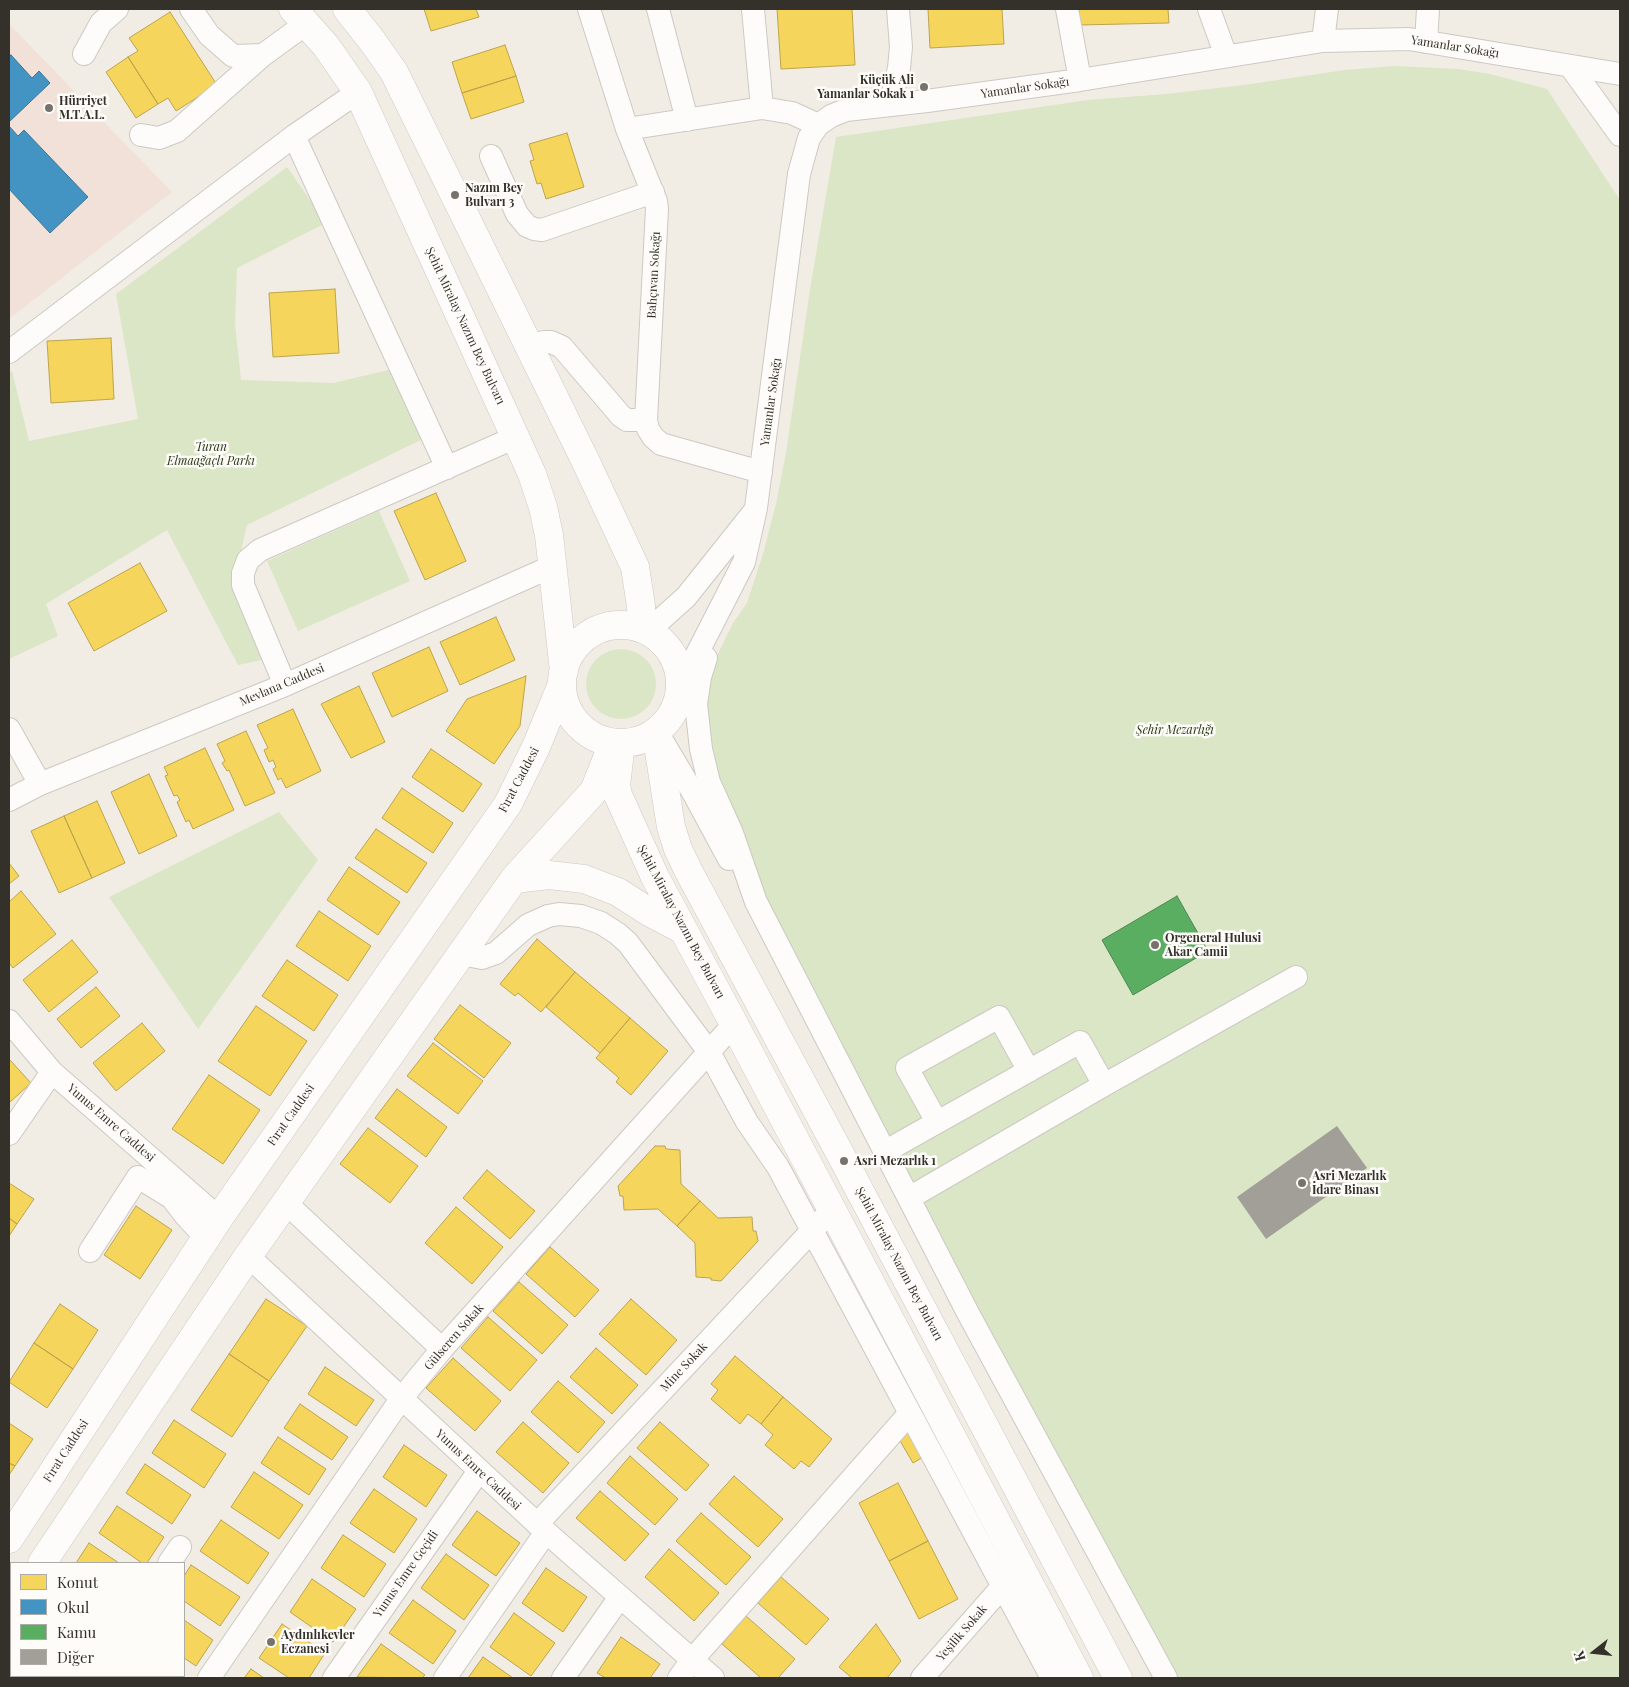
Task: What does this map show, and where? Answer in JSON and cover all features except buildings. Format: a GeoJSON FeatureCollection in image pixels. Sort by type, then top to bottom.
{"type":"FeatureCollection","features":[{"type":"Feature","properties":{"kind":"main road"},"geometry":{"type":"LineString","coordinates":[[347,9],[394,72],[586,460],[635,566],[645,630]]}},
{"type":"Feature","properties":{"kind":"main road","name":"Şehit Miralay Nazım Bey Bulvarı"},"geometry":{"type":"LineString","coordinates":[[300,16],[326,46],[358,92],[532,474],[543,507],[553,566],[563,677]]}},
{"type":"Feature","properties":{"kind":"main road"},"geometry":{"type":"LineString","coordinates":[[619,625],[645,630],[659,639],[672,654],[677,667],[680,687],[675,709],[667,722],[657,732],[643,739],[617,743],[595,737],[574,719],[565,703],[563,677],[573,650],[590,634],[604,628],[619,625]]}},
{"type":"Feature","properties":{"kind":"main road","name":"Fırat Caddesi"},"geometry":{"type":"LineString","coordinates":[[9,1539],[212,1228],[508,804],[536,747],[563,677]]}},
{"type":"Feature","properties":{"kind":"main road","name":"Şehit Miralay Nazım Bey Bulvarı"},"geometry":{"type":"LineString","coordinates":[[657,732],[670,827],[688,870],[849,1169],[1118,1678]]}},
{"type":"Feature","properties":{"kind":"main road"},"geometry":{"type":"LineString","coordinates":[[43,1562],[285,1202],[514,879],[594,792],[617,743]]}},
{"type":"Feature","properties":{"kind":"main road","name":"Şehit Miralay Nazım Bey Bulvarı"},"geometry":{"type":"LineString","coordinates":[[617,743],[616,785],[618,795],[655,877],[1079,1678]]}},
{"type":"Feature","properties":{"kind":"main road"},"geometry":{"type":"LineString","coordinates":[[514,879],[532,876],[567,876],[601,884],[684,930]]}},
{"type":"Feature","properties":{"kind":"street"},"geometry":{"type":"LineString","coordinates":[[84,54],[101,23],[117,9]]}},
{"type":"Feature","properties":{"kind":"street"},"geometry":{"type":"LineString","coordinates":[[191,9],[209,35],[233,56],[263,55]]}},
{"type":"Feature","properties":{"kind":"street","name":"Bahçıvan Sokağı"},"geometry":{"type":"LineString","coordinates":[[589,9],[627,129],[658,209],[646,420]]}},
{"type":"Feature","properties":{"kind":"street"},"geometry":{"type":"LineString","coordinates":[[658,9],[687,120]]}},
{"type":"Feature","properties":{"kind":"street"},"geometry":{"type":"LineString","coordinates":[[753,9],[762,108]]}},
{"type":"Feature","properties":{"kind":"street"},"geometry":{"type":"LineString","coordinates":[[890,105],[901,47],[898,9]]}},
{"type":"Feature","properties":{"kind":"street"},"geometry":{"type":"LineString","coordinates":[[1067,9],[1080,80]]}},
{"type":"Feature","properties":{"kind":"street"},"geometry":{"type":"LineString","coordinates":[[1209,9],[1226,56]]}},
{"type":"Feature","properties":{"kind":"street"},"geometry":{"type":"LineString","coordinates":[[1323,41],[1327,9]]}},
{"type":"Feature","properties":{"kind":"street"},"geometry":{"type":"LineString","coordinates":[[1426,42],[1428,9]]}},
{"type":"Feature","properties":{"kind":"street"},"geometry":{"type":"LineString","coordinates":[[141,134],[159,138],[177,132],[263,55],[300,16]]}},
{"type":"Feature","properties":{"kind":"street","name":"Yamanlar Sokağı"},"geometry":{"type":"LineString","coordinates":[[680,687],[744,562],[756,508],[799,174],[809,138],[818,125],[831,116],[846,110],[1080,80],[1323,41],[1409,39],[1620,74]]}},
{"type":"Feature","properties":{"kind":"street"},"geometry":{"type":"LineString","coordinates":[[1570,66],[1620,135]]}},
{"type":"Feature","properties":{"kind":"street"},"geometry":{"type":"LineString","coordinates":[[9,352],[294,136],[358,92]]}},
{"type":"Feature","properties":{"kind":"street"},"geometry":{"type":"LineString","coordinates":[[627,129],[762,108],[792,113],[818,125]]}},
{"type":"Feature","properties":{"kind":"street"},"geometry":{"type":"LineString","coordinates":[[294,136],[447,468]]}},
{"type":"Feature","properties":{"kind":"street"},"geometry":{"type":"LineString","coordinates":[[491,156],[517,214],[527,226],[534,229],[542,230],[653,192]]}},
{"type":"Feature","properties":{"kind":"street"},"geometry":{"type":"LineString","coordinates":[[529,346],[544,342],[552,342],[562,346],[621,416],[627,420],[646,420],[648,429],[661,444],[761,472]]}},
{"type":"Feature","properties":{"kind":"street"},"geometry":{"type":"LineString","coordinates":[[285,684],[243,585],[243,573],[248,560],[260,550],[516,438]]}},
{"type":"Feature","properties":{"kind":"street"},"geometry":{"type":"LineString","coordinates":[[645,630],[686,597],[756,508]]}},
{"type":"Feature","properties":{"kind":"street","name":"Mevlana Caddesi"},"geometry":{"type":"LineString","coordinates":[[9,800],[40,784],[285,684],[553,566]]}},
{"type":"Feature","properties":{"kind":"street"},"geometry":{"type":"LineString","coordinates":[[712,625],[711,646],[697,693],[698,732],[709,782],[732,833],[756,902],[969,1315],[1166,1678]]}},
{"type":"Feature","properties":{"kind":"street"},"geometry":{"type":"LineString","coordinates":[[9,729],[40,784]]}},
{"type":"Feature","properties":{"kind":"street"},"geometry":{"type":"LineString","coordinates":[[657,732],[695,796],[748,894],[756,902]]}},
{"type":"Feature","properties":{"kind":"street"},"geometry":{"type":"LineString","coordinates":[[462,954],[482,958],[496,954],[528,924],[548,916],[570,914],[601,923],[628,943],[709,1052],[746,1122],[778,1167],[1052,1678]]}},
{"type":"Feature","properties":{"kind":"street"},"geometry":{"type":"LineString","coordinates":[[909,1198],[1296,977]]}},
{"type":"Feature","properties":{"kind":"street"},"geometry":{"type":"LineString","coordinates":[[937,1122],[907,1068],[999,1017],[1029,1071]]}},
{"type":"Feature","properties":{"kind":"street","name":"Yunus Emre Caddesi"},"geometry":{"type":"LineString","coordinates":[[9,1021],[52,1072],[212,1228]]}},
{"type":"Feature","properties":{"kind":"street","name":"Gülseren Sokak"},"geometry":{"type":"LineString","coordinates":[[209,1678],[401,1399],[442,1349],[734,1024]]}},
{"type":"Feature","properties":{"kind":"street"},"geometry":{"type":"LineString","coordinates":[[886,1151],[1080,1042],[1104,1085]]}},
{"type":"Feature","properties":{"kind":"street"},"geometry":{"type":"LineString","coordinates":[[9,1134],[52,1072]]}},
{"type":"Feature","properties":{"kind":"street"},"geometry":{"type":"LineString","coordinates":[[90,1251],[138,1177],[172,1198],[185,1215],[212,1228]]}},
{"type":"Feature","properties":{"kind":"street"},"geometry":{"type":"LineString","coordinates":[[285,1202],[442,1349]]}},
{"type":"Feature","properties":{"kind":"street","name":"Mine Sokak"},"geometry":{"type":"LineString","coordinates":[[445,1678],[541,1528],[831,1210]]}},
{"type":"Feature","properties":{"kind":"street","name":"Yunus Emre Caddesi"},"geometry":{"type":"LineString","coordinates":[[248,1256],[478,1471],[713,1678]]}},
{"type":"Feature","properties":{"kind":"street"},"geometry":{"type":"LineString","coordinates":[[679,1678],[692,1660],[909,1414]]}},
{"type":"Feature","properties":{"kind":"street","name":"Yunus Emre Geçidi"},"geometry":{"type":"LineString","coordinates":[[334,1678],[478,1471]]}},
{"type":"Feature","properties":{"kind":"street","name":"Yeşilik Sokak"},"geometry":{"type":"LineString","coordinates":[[922,1678],[1002,1587]]}},
{"type":"Feature","properties":{"kind":"street"},"geometry":{"type":"LineString","coordinates":[[563,1678],[620,1597]]}},
{"type":"Feature","properties":{"kind":"shaded area","name":"Hürriyet M.T.A.L."},"geometry":{"type":"Polygon","coordinates":[[[9,24],[172,192],[9,319],[9,24]]]}},
{"type":"Feature","properties":{"kind":"green space","name":"Şehir Mezarlığı"},"geometry":{"type":"Polygon","coordinates":[[[1394,66],[1458,69],[1490,74],[1547,89],[1620,200],[1620,1678],[1169,1678],[824,1028],[698,751],[712,666],[733,623],[747,603],[763,554],[776,504],[786,453],[811,283],[836,137],[1088,100],[1166,94],[1345,70],[1394,66]]]}},
{"type":"Feature","properties":{"kind":"green space","name":"Turan Elmaağaçlı Parkı"},"geometry":{"type":"Polygon","coordinates":[[[287,167],[326,223],[237,268],[235,324],[241,380],[333,383],[397,368],[437,432],[247,525],[238,564],[276,657],[238,665],[167,530],[46,604],[58,636],[9,659],[9,373],[12,371],[29,441],[138,419],[116,294],[287,167]]]}},
{"type":"Feature","properties":{"kind":"green space"},"geometry":{"type":"Polygon","coordinates":[[[379,511],[410,581],[298,631],[267,561],[379,511]]]}},
{"type":"Feature","properties":{"kind":"green space"},"geometry":{"type":"Polygon","coordinates":[[[621,649],[634,652],[646,659],[653,671],[656,684],[653,697],[646,709],[634,716],[621,719],[608,716],[596,709],[589,697],[586,684],[589,671],[596,659],[608,652],[621,649]]]}},
{"type":"Feature","properties":{"kind":"green space"},"geometry":{"type":"Polygon","coordinates":[[[279,812],[318,860],[198,1029],[109,897],[279,812]]]}},
{"type":"Feature","properties":{"kind":"place","name":"Küçük Ali Yamanlar Sokak 1"},"geometry":{"type":"Point","coordinates":[924,87]}},
{"type":"Feature","properties":{"kind":"place","name":"Hürriyet M.T.A.L."},"geometry":{"type":"Point","coordinates":[49,108]}},
{"type":"Feature","properties":{"kind":"place","name":"Nazım Bey Bulvarı 3"},"geometry":{"type":"Point","coordinates":[455,195]}},
{"type":"Feature","properties":{"kind":"place","name":"Orgeneral Hulusi Akar Camii"},"geometry":{"type":"Point","coordinates":[1155,945]}},
{"type":"Feature","properties":{"kind":"place","name":"Asri Mezarlık 1"},"geometry":{"type":"Point","coordinates":[844,1161]}},
{"type":"Feature","properties":{"kind":"place","name":"Asri Mezarlık İdare Binası"},"geometry":{"type":"Point","coordinates":[1302,1183]}},
{"type":"Feature","properties":{"kind":"place","name":"Aydınlıkevler Eczanesi"},"geometry":{"type":"Point","coordinates":[271,1642]}}]}
